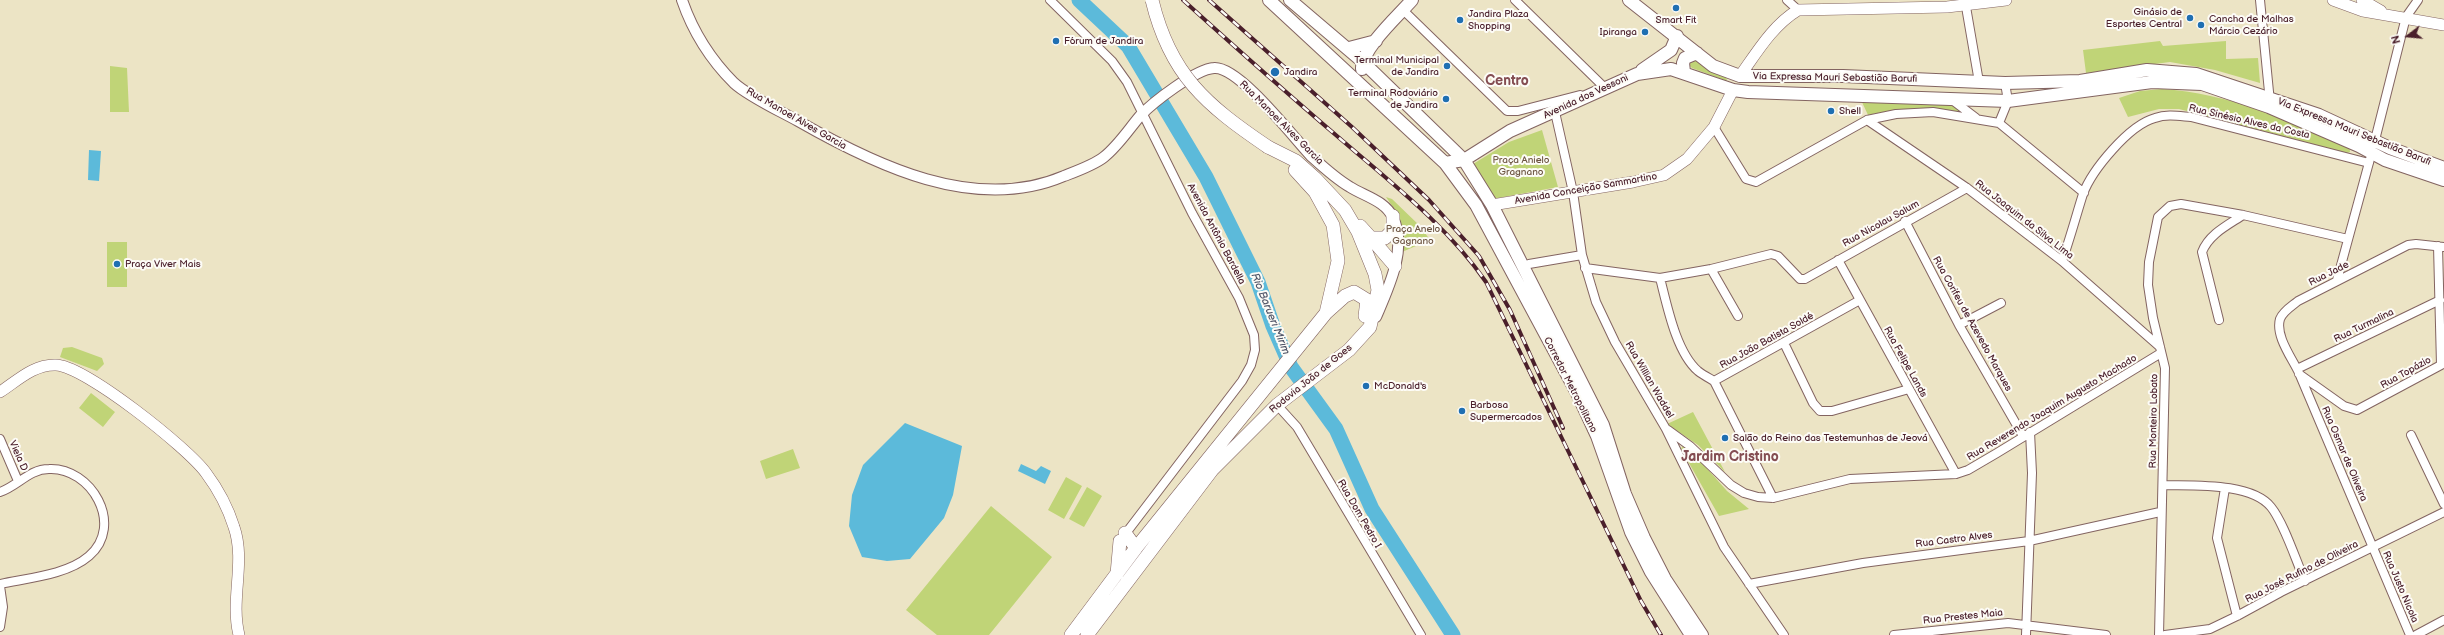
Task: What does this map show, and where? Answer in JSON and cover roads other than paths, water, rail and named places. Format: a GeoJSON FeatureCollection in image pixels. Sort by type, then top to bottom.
{"type":"FeatureCollection","features":[{"type":"Feature","properties":{"kind":"highway"},"geometry":{"type":"LineString","coordinates":[[1152,0],[1160,31],[1176,64],[1190,82],[1223,114],[1280,154],[1315,192],[1333,225],[1338,261],[1326,313]]}},
{"type":"Feature","properties":{"kind":"highway","name":"Rodovia João de Goes"},"geometry":{"type":"LineString","coordinates":[[1087,635],[1212,470],[1277,405],[1322,369],[1349,350],[1370,326],[1378,290],[1375,274],[1358,232],[1345,210],[1306,170],[1296,161],[1280,154]]}},
{"type":"Feature","properties":{"kind":"highway"},"geometry":{"type":"LineString","coordinates":[[1345,210],[1395,266]]}},
{"type":"Feature","properties":{"kind":"highway"},"geometry":{"type":"LineString","coordinates":[[1371,238],[1386,238],[1392,230],[1393,216]]}},
{"type":"Feature","properties":{"kind":"highway"},"geometry":{"type":"LineString","coordinates":[[1326,313],[1345,296],[1354,292],[1361,294],[1367,300],[1368,308],[1359,339]]}},
{"type":"Feature","properties":{"kind":"highway","name":"Rodovia João de Goes"},"geometry":{"type":"LineString","coordinates":[[1071,635],[1136,548],[1326,313]]}},
{"type":"Feature","properties":{"kind":"highway"},"geometry":{"type":"LineString","coordinates":[[1272,379],[1271,399],[1277,405]]}},
{"type":"Feature","properties":{"kind":"highway"},"geometry":{"type":"LineString","coordinates":[[1123,537],[1136,548]]}},
{"type":"Feature","properties":{"kind":"highway"},"geometry":{"type":"LineString","coordinates":[[1117,574],[1123,537]]}},
{"type":"Feature","properties":{"kind":"main road","name":"Corredor Metropolitano"},"geometry":{"type":"LineString","coordinates":[[1269,0],[1446,163],[1476,205],[1578,395],[1597,436],[1631,532],[1668,602],[1691,635]]}},
{"type":"Feature","properties":{"kind":"main road"},"geometry":{"type":"LineString","coordinates":[[1290,0],[1364,62],[1464,160],[1492,205],[1603,425],[1625,494],[1644,538],[1666,580],[1702,635]]}},
{"type":"Feature","properties":{"kind":"main road"},"geometry":{"type":"LineString","coordinates":[[1366,88],[1363,79],[1364,62],[1376,41],[1412,0]]}},
{"type":"Feature","properties":{"kind":"main road","name":"Via Expressa Mauri Sebastião Barufi"},"geometry":{"type":"LineString","coordinates":[[1629,0],[1677,36],[1713,66],[1740,76],[1843,76],[2005,83],[2080,81],[2147,70],[2196,74],[2270,103],[2359,146],[2370,158],[2444,180]]}},
{"type":"Feature","properties":{"kind":"main road"},"geometry":{"type":"LineString","coordinates":[[1740,76],[1775,29],[1787,17],[1798,10],[2006,0]]}},
{"type":"Feature","properties":{"kind":"main road"},"geometry":{"type":"LineString","coordinates":[[2362,0],[2385,13]]}},
{"type":"Feature","properties":{"kind":"main road"},"geometry":{"type":"LineString","coordinates":[[2337,1],[2363,11],[2385,13],[2444,25]]}},
{"type":"Feature","properties":{"kind":"main road"},"geometry":{"type":"LineString","coordinates":[[1637,74],[1671,50],[1677,36]]}},
{"type":"Feature","properties":{"kind":"main road"},"geometry":{"type":"LineString","coordinates":[[1348,48],[1376,41]]}},
{"type":"Feature","properties":{"kind":"main road"},"geometry":{"type":"LineString","coordinates":[[1684,72],[1683,63],[1685,58],[1697,53]]}},
{"type":"Feature","properties":{"kind":"main road","name":"Avenida dos Vessoni"},"geometry":{"type":"LineString","coordinates":[[1446,163],[1464,160],[1510,131],[1637,74],[1672,69],[1733,90]]}},
{"type":"Feature","properties":{"kind":"main road","name":"Via Expressa Mauri Sebastião Barufi"},"geometry":{"type":"LineString","coordinates":[[1733,90],[2008,101],[2130,84],[2174,82],[2202,84],[2319,115],[2374,141],[2444,168]]}},
{"type":"Feature","properties":{"kind":"main road","name":"Avenida Conceição Sammartino"},"geometry":{"type":"LineString","coordinates":[[1492,205],[1664,175],[1687,159],[1714,127],[1733,90]]}},
{"type":"Feature","properties":{"kind":"main road"},"geometry":{"type":"LineString","coordinates":[[0,392],[5,387],[43,366],[60,365],[72,369],[108,391],[184,448],[206,473],[227,510],[235,528],[238,553],[235,614],[239,635]]}},
{"type":"Feature","properties":{"kind":"street","name":"Rua Manoel Alves Garcia"},"geometry":{"type":"LineString","coordinates":[[682,0],[698,39],[736,84],[841,147],[940,184],[963,188],[1013,188],[1063,177],[1104,157],[1146,111],[1196,72],[1217,67],[1224,69],[1240,80],[1269,108],[1312,157],[1347,186],[1383,205],[1393,216]]}},
{"type":"Feature","properties":{"kind":"street","name":"Avenida Antônio Bardella"},"geometry":{"type":"LineString","coordinates":[[1050,0],[1112,61],[1146,111],[1192,213],[1247,315],[1254,335],[1255,350],[1251,365],[1227,401],[1123,537]]}},
{"type":"Feature","properties":{"kind":"street"},"geometry":{"type":"LineString","coordinates":[[1515,0],[1604,88]]}},
{"type":"Feature","properties":{"kind":"street"},"geometry":{"type":"LineString","coordinates":[[1787,0],[1798,10]]}},
{"type":"Feature","properties":{"kind":"street"},"geometry":{"type":"LineString","coordinates":[[2260,0],[2270,103]]}},
{"type":"Feature","properties":{"kind":"street"},"geometry":{"type":"LineString","coordinates":[[2337,280],[2406,17],[2418,0]]}},
{"type":"Feature","properties":{"kind":"street"},"geometry":{"type":"LineString","coordinates":[[1966,3],[1979,82]]}},
{"type":"Feature","properties":{"kind":"street"},"geometry":{"type":"LineString","coordinates":[[1403,10],[1507,111],[1518,111],[1604,88]]}},
{"type":"Feature","properties":{"kind":"street"},"geometry":{"type":"LineString","coordinates":[[1999,123],[2008,101],[2005,83]]}},
{"type":"Feature","properties":{"kind":"street"},"geometry":{"type":"LineString","coordinates":[[1949,98],[1977,118]]}},
{"type":"Feature","properties":{"kind":"street","name":"Rua Willian Waddel"},"geometry":{"type":"LineString","coordinates":[[1555,112],[1573,192],[1585,268],[1603,319],[1666,429],[1724,547],[1784,635]]}},
{"type":"Feature","properties":{"kind":"street"},"geometry":{"type":"LineString","coordinates":[[1714,127],[1746,179],[1756,182],[1867,120],[1896,114],[1932,112],[1977,118],[1999,123],[2084,193]]}},
{"type":"Feature","properties":{"kind":"street","name":"Rua Sinésio Alves da Costa"},"geometry":{"type":"LineString","coordinates":[[2062,261],[2084,193],[2097,169],[2118,144],[2153,118],[2168,115],[2191,117],[2370,158]]}},
{"type":"Feature","properties":{"kind":"street","name":"Rua Joaquim da Silva Lima"},"geometry":{"type":"LineString","coordinates":[[1867,120],[1967,188],[2062,261],[2160,350]]}},
{"type":"Feature","properties":{"kind":"street","name":"Rua Nicolau Salum"},"geometry":{"type":"LineString","coordinates":[[1711,269],[1771,254],[1778,256],[1800,280],[1805,279],[1905,221],[1967,188]]}},
{"type":"Feature","properties":{"kind":"street","name":"Rua Monteiro Lobato"},"geometry":{"type":"LineString","coordinates":[[2159,635],[2160,512],[2163,485],[2165,368],[2153,318],[2148,285],[2149,262],[2158,217],[2170,206],[2181,204],[2243,215],[2348,239]]}},
{"type":"Feature","properties":{"kind":"street"},"geometry":{"type":"LineString","coordinates":[[2219,320],[2202,252],[2206,242],[2212,236],[2243,215]]}},
{"type":"Feature","properties":{"kind":"street"},"geometry":{"type":"LineString","coordinates":[[1370,326],[1386,296],[1395,266],[1398,242],[1393,216]]}},
{"type":"Feature","properties":{"kind":"street","name":"Rua Corifeu de Azevedo Marques"},"geometry":{"type":"LineString","coordinates":[[1905,221],[1959,325],[2027,434],[2032,473],[2026,635]]}},
{"type":"Feature","properties":{"kind":"street","name":"Rua Jade"},"geometry":{"type":"LineString","coordinates":[[2298,371],[2285,345],[2280,319],[2285,311],[2298,301],[2337,280],[2408,245],[2416,244],[2441,246]]}},
{"type":"Feature","properties":{"kind":"street","name":"Rua Topázio"},"geometry":{"type":"LineString","coordinates":[[2298,371],[2344,406],[2357,410],[2442,366],[2440,300],[2441,246]]}},
{"type":"Feature","properties":{"kind":"street"},"geometry":{"type":"LineString","coordinates":[[1529,264],[1582,255]]}},
{"type":"Feature","properties":{"kind":"street","name":"Rua Felipe Lands"},"geometry":{"type":"LineString","coordinates":[[1838,260],[1956,474]]}},
{"type":"Feature","properties":{"kind":"street"},"geometry":{"type":"LineString","coordinates":[[1585,268],[1660,278],[1711,269],[1738,316]]}},
{"type":"Feature","properties":{"kind":"street"},"geometry":{"type":"LineString","coordinates":[[1660,278],[1671,316],[1688,358],[1698,371],[1714,381]]}},
{"type":"Feature","properties":{"kind":"street","name":"Rua João Batista Soldé"},"geometry":{"type":"LineString","coordinates":[[1773,498],[1714,381],[1860,300]]}},
{"type":"Feature","properties":{"kind":"street","name":"Rua Turmalina"},"geometry":{"type":"LineString","coordinates":[[2298,371],[2440,300]]}},
{"type":"Feature","properties":{"kind":"street"},"geometry":{"type":"LineString","coordinates":[[1959,325],[2001,303]]}},
{"type":"Feature","properties":{"kind":"street"},"geometry":{"type":"LineString","coordinates":[[1784,343],[1813,403],[1820,411],[1832,412],[1909,389]]}},
{"type":"Feature","properties":{"kind":"street","name":"Rua Reverendo Joaquim Augusto Machado"},"geometry":{"type":"LineString","coordinates":[[1666,429],[1690,446],[1731,485],[1744,493],[1758,498],[1773,498],[1850,479],[1956,474],[1968,470],[2160,350]]}},
{"type":"Feature","properties":{"kind":"street","name":"Rua Osmar de Oliveira"},"geometry":{"type":"LineString","coordinates":[[2298,371],[2373,548]]}},
{"type":"Feature","properties":{"kind":"street","name":"Rua Dom Pedro I"},"geometry":{"type":"LineString","coordinates":[[1277,405],[1297,427],[1420,635]]}},
{"type":"Feature","properties":{"kind":"street"},"geometry":{"type":"LineString","coordinates":[[2411,434],[2444,504]]}},
{"type":"Feature","properties":{"kind":"street","name":"Viela D"},"geometry":{"type":"LineString","coordinates":[[0,439],[18,481]]}},
{"type":"Feature","properties":{"kind":"street"},"geometry":{"type":"LineString","coordinates":[[0,492],[39,470],[56,469],[84,483],[97,496],[103,508],[104,524],[101,538],[91,554],[70,568],[0,585],[3,607],[0,627]]}},
{"type":"Feature","properties":{"kind":"street"},"geometry":{"type":"LineString","coordinates":[[2163,485],[2225,488],[2252,494],[2270,506],[2306,581]]}},
{"type":"Feature","properties":{"kind":"street"},"geometry":{"type":"LineString","coordinates":[[2225,488],[2217,538],[2237,616]]}},
{"type":"Feature","properties":{"kind":"street","name":"Rua Castro Alves"},"geometry":{"type":"LineString","coordinates":[[1749,584],[1863,563],[2029,541],[2160,512]]}},
{"type":"Feature","properties":{"kind":"street","name":"Rua José Rufino de Oliveira"},"geometry":{"type":"LineString","coordinates":[[2165,635],[2210,628],[2237,616],[2281,592],[2444,512]]}},
{"type":"Feature","properties":{"kind":"street","name":"Rua Justo Nicola"},"geometry":{"type":"LineString","coordinates":[[2373,548],[2410,635]]}},
{"type":"Feature","properties":{"kind":"street"},"geometry":{"type":"LineString","coordinates":[[2416,635],[2444,620]]}},
{"type":"Feature","properties":{"kind":"street","name":"Rua Prestes Maia"},"geometry":{"type":"LineString","coordinates":[[1894,635],[2005,623],[2026,624],[2106,635]]}},
{"type":"Feature","properties":{"kind":"water"},"geometry":{"type":"Polygon","coordinates":[[[89,150],[101,151],[99,181],[88,180],[89,150]]]}},
{"type":"Feature","properties":{"kind":"water"},"geometry":{"type":"Polygon","coordinates":[[[905,423],[962,446],[953,495],[944,518],[910,559],[887,561],[862,557],[849,526],[852,495],[863,465],[905,423]]]}},
{"type":"Feature","properties":{"kind":"water"},"geometry":{"type":"Polygon","coordinates":[[[1021,464],[1036,471],[1041,466],[1051,471],[1045,484],[1018,471],[1021,464]]]}},
{"type":"Feature","properties":{"kind":"waterway","name":"Rio Barueri Mirim"},"geometry":{"type":"LineString","coordinates":[[1079,0],[1128,46],[1206,177],[1258,282],[1273,326],[1291,367],[1336,429],[1372,509],[1453,635]]}},
{"type":"Feature","properties":{"kind":"railway"},"geometry":{"type":"LineString","coordinates":[[1183,0],[1283,90],[1420,208],[1438,225],[1471,262],[1486,282],[1641,601],[1661,635]]}},
{"type":"Feature","properties":{"kind":"railway"},"geometry":{"type":"LineString","coordinates":[[1209,0],[1352,127],[1429,200],[1479,256],[1510,310],[1563,428]]}},
{"type":"Feature","properties":{"kind":"place","name":"Smart Fit"},"geometry":{"type":"Point","coordinates":[1676,8]}},
{"type":"Feature","properties":{"kind":"place","name":"Ginásio de Esportes Central"},"geometry":{"type":"Point","coordinates":[2190,18]}},
{"type":"Feature","properties":{"kind":"place","name":"Jandira Plaza Shopping"},"geometry":{"type":"Point","coordinates":[1460,20]}},
{"type":"Feature","properties":{"kind":"place","name":"Cancha de Malhas Márcio Cezário"},"geometry":{"type":"Point","coordinates":[2201,25]}},
{"type":"Feature","properties":{"kind":"place","name":"Ipiranga"},"geometry":{"type":"Point","coordinates":[1645,32]}},
{"type":"Feature","properties":{"kind":"place","name":"Fórum de Jandira"},"geometry":{"type":"Point","coordinates":[1056,41]}},
{"type":"Feature","properties":{"kind":"place","name":"Terminal Municipal de Jandira"},"geometry":{"type":"Point","coordinates":[1447,66]}},
{"type":"Feature","properties":{"kind":"place","name":"Jandira"},"geometry":{"type":"Point","coordinates":[1275,72]}},
{"type":"Feature","properties":{"kind":"place","name":"Terminal Rodoviário de Jandira"},"geometry":{"type":"Point","coordinates":[1446,99]}},
{"type":"Feature","properties":{"kind":"place","name":"Shell"},"geometry":{"type":"Point","coordinates":[1831,111]}},
{"type":"Feature","properties":{"kind":"place","name":"Praça Viver Mais"},"geometry":{"type":"Point","coordinates":[117,264]}},
{"type":"Feature","properties":{"kind":"place","name":"McDonald's"},"geometry":{"type":"Point","coordinates":[1366,386]}},
{"type":"Feature","properties":{"kind":"place","name":"Barbosa Supermercados"},"geometry":{"type":"Point","coordinates":[1462,411]}},
{"type":"Feature","properties":{"kind":"place","name":"Salão do Reino das Testemunhas de Jeová"},"geometry":{"type":"Point","coordinates":[1725,438]}},
{"type":"Feature","properties":{"kind":"district","name":"Centro"},"geometry":{"type":"Point","coordinates":[1507,81]}},
{"type":"Feature","properties":{"kind":"district","name":"Jardim Cristino"},"geometry":{"type":"Point","coordinates":[1730,457]}},
{"type":"Feature","properties":{"kind":"park label","name":"Praça Anielo Gragnano"},"geometry":{"type":"Point","coordinates":[1521,166]}},
{"type":"Feature","properties":{"kind":"park label","name":"Praça Anelo Gagnano"},"geometry":{"type":"Point","coordinates":[1413,234]}}]}
